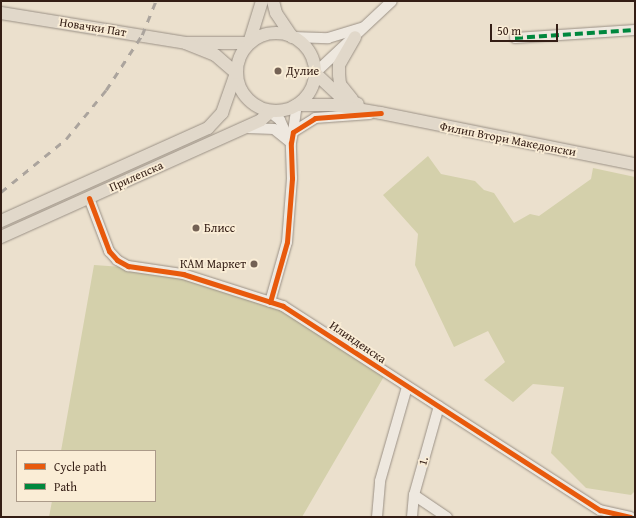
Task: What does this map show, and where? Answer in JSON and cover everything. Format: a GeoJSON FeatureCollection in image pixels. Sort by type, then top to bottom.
{"type":"FeatureCollection","features":[{"type":"Feature","properties":{"kind":"main road"},"geometry":{"type":"LineString","coordinates":[[262,1],[249,43],[237,62],[236,73],[238,84],[250,102],[270,112],[289,110],[307,97],[315,73]]}},
{"type":"Feature","properties":{"kind":"main road"},"geometry":{"type":"LineString","coordinates":[[273,1],[276,13],[292,36],[309,52],[315,73],[341,97],[381,113]]}},
{"type":"Feature","properties":{"kind":"main road","name":"Новачки Пат"},"geometry":{"type":"LineString","coordinates":[[1,13],[186,43]]}},
{"type":"Feature","properties":{"kind":"main road"},"geometry":{"type":"LineString","coordinates":[[229,42],[248,31],[257,20]]}},
{"type":"Feature","properties":{"kind":"main road"},"geometry":{"type":"LineString","coordinates":[[186,43],[249,43],[270,33],[292,36]]}},
{"type":"Feature","properties":{"kind":"main road"},"geometry":{"type":"LineString","coordinates":[[355,38],[339,65],[339,75],[340,84],[355,103]]}},
{"type":"Feature","properties":{"kind":"main road"},"geometry":{"type":"LineString","coordinates":[[186,43],[215,55],[236,73]]}},
{"type":"Feature","properties":{"kind":"main road"},"geometry":{"type":"LineString","coordinates":[[223,62],[229,100]]}},
{"type":"Feature","properties":{"kind":"main road","name":"Прилепска"},"geometry":{"type":"LineString","coordinates":[[1,221],[199,134],[222,113],[229,100],[236,73]]}},
{"type":"Feature","properties":{"kind":"main road"},"geometry":{"type":"LineString","coordinates":[[297,105],[334,105],[381,113]]}},
{"type":"Feature","properties":{"kind":"main road","name":"Прилепска"},"geometry":{"type":"LineString","coordinates":[[1,237],[261,120],[270,112]]}},
{"type":"Feature","properties":{"kind":"main road","name":"Филип Втори Македонски"},"geometry":{"type":"LineString","coordinates":[[381,113],[635,164]]}},
{"type":"Feature","properties":{"kind":"street"},"geometry":{"type":"LineString","coordinates":[[315,73],[355,38],[365,26],[392,1]]}},
{"type":"Feature","properties":{"kind":"street"},"geometry":{"type":"LineString","coordinates":[[292,36],[328,38],[365,26]]}},
{"type":"Feature","properties":{"kind":"street"},"geometry":{"type":"LineString","coordinates":[[515,38],[635,30]]}},
{"type":"Feature","properties":{"kind":"street"},"geometry":{"type":"LineString","coordinates":[[270,302],[287,242],[292,178],[291,143],[294,132],[297,105]]}},
{"type":"Feature","properties":{"kind":"street"},"geometry":{"type":"LineString","coordinates":[[270,112],[280,120],[291,143]]}},
{"type":"Feature","properties":{"kind":"street"},"geometry":{"type":"LineString","coordinates":[[294,132],[315,118],[381,113]]}},
{"type":"Feature","properties":{"kind":"street"},"geometry":{"type":"LineString","coordinates":[[242,128],[260,127],[274,129],[291,143]]}},
{"type":"Feature","properties":{"kind":"street","name":"Илинденска"},"geometry":{"type":"LineString","coordinates":[[89,198],[110,251],[117,260],[128,266],[183,274],[283,306],[439,406],[598,514],[630,517]]}},
{"type":"Feature","properties":{"kind":"street"},"geometry":{"type":"LineString","coordinates":[[377,517],[380,481],[407,386]]}},
{"type":"Feature","properties":{"kind":"street","name":"1."},"geometry":{"type":"LineString","coordinates":[[412,517],[414,495],[439,406]]}},
{"type":"Feature","properties":{"kind":"street"},"geometry":{"type":"LineString","coordinates":[[414,495],[447,517]]}},
{"type":"Feature","properties":{"kind":"shaded area"},"geometry":{"type":"Polygon","coordinates":[[[428,156],[441,174],[475,181],[484,190],[494,193],[514,223],[530,214],[539,216],[591,179],[593,168],[635,177],[635,491],[631,495],[586,488],[551,453],[564,387],[533,384],[513,402],[484,380],[505,362],[488,331],[454,347],[415,265],[418,234],[383,195],[428,156]]]}},
{"type":"Feature","properties":{"kind":"shaded area"},"geometry":{"type":"Polygon","coordinates":[[[94,265],[165,270],[283,306],[386,373],[302,517],[49,517],[52,502],[156,502],[156,450],[61,450],[94,265]]]}},
{"type":"Feature","properties":{"kind":"railway"},"geometry":{"type":"LineString","coordinates":[[1,192],[66,139],[106,90],[142,35],[156,1]]}},
{"type":"Feature","properties":{"kind":"marked path"},"geometry":{"type":"LineString","coordinates":[[515,38],[635,30]]}},
{"type":"Feature","properties":{"kind":"cycle path"},"geometry":{"type":"LineString","coordinates":[[270,302],[287,242],[292,178],[291,143],[293,132],[315,118],[381,113]]}},
{"type":"Feature","properties":{"kind":"cycle path"},"geometry":{"type":"LineString","coordinates":[[89,198],[109,251],[117,260],[128,266],[183,274],[283,306],[600,510],[630,517]]}},
{"type":"Feature","properties":{"kind":"place","name":"Дулие"},"geometry":{"type":"Point","coordinates":[278,71]}},
{"type":"Feature","properties":{"kind":"place","name":"Блисс"},"geometry":{"type":"Point","coordinates":[196,228]}},
{"type":"Feature","properties":{"kind":"place","name":"КАМ Маркет"},"geometry":{"type":"Point","coordinates":[254,264]}}]}
